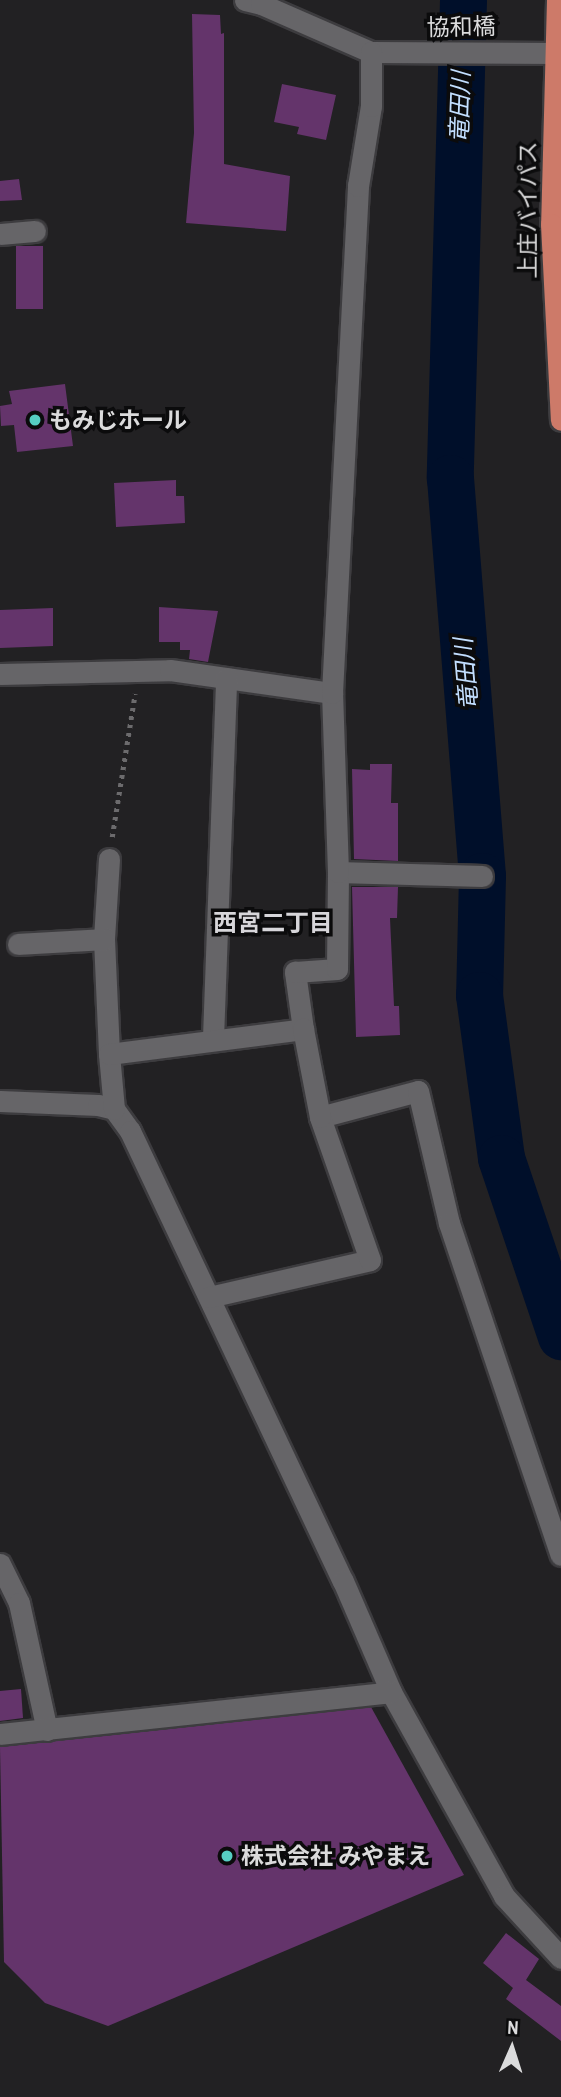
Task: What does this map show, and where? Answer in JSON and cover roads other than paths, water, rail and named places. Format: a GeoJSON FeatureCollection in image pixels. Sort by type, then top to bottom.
{"type":"FeatureCollection","features":[{"type":"Feature","properties":{"kind":"highway","name":"上庄バイパス"},"geometry":{"type":"LineString","coordinates":[[557,0],[556,224],[561,420]]}},
{"type":"Feature","properties":{"kind":"street"},"geometry":{"type":"LineString","coordinates":[[209,1297],[370,1260],[320,1117],[295,972],[337,969],[338,872],[332,693],[358,186],[381,53],[245,0]]}},
{"type":"Feature","properties":{"kind":"street","name":"協和橋"},"geometry":{"type":"LineString","coordinates":[[381,53],[556,53]]}},
{"type":"Feature","properties":{"kind":"street"},"geometry":{"type":"LineString","coordinates":[[0,234],[35,231]]}},
{"type":"Feature","properties":{"kind":"street"},"geometry":{"type":"LineString","coordinates":[[0,674],[140,669],[332,693]]}},
{"type":"Feature","properties":{"kind":"street"},"geometry":{"type":"LineString","coordinates":[[213,1038],[226,678]]}},
{"type":"Feature","properties":{"kind":"street"},"geometry":{"type":"LineString","coordinates":[[109,859],[104,939],[114,1109],[130,1131],[209,1297],[343,1581],[391,1692],[504,1896],[561,1958]]}},
{"type":"Feature","properties":{"kind":"street"},"geometry":{"type":"LineString","coordinates":[[338,872],[482,876]]}},
{"type":"Feature","properties":{"kind":"street"},"geometry":{"type":"LineString","coordinates":[[18,944],[104,939]]}},
{"type":"Feature","properties":{"kind":"street"},"geometry":{"type":"LineString","coordinates":[[109,1054],[213,1038],[303,1030]]}},
{"type":"Feature","properties":{"kind":"street"},"geometry":{"type":"LineString","coordinates":[[320,1117],[418,1091],[449,1223],[561,1555]]}},
{"type":"Feature","properties":{"kind":"street"},"geometry":{"type":"LineString","coordinates":[[0,1101],[98,1105],[114,1109]]}},
{"type":"Feature","properties":{"kind":"street"},"geometry":{"type":"LineString","coordinates":[[0,1564],[19,1603],[47,1730]]}},
{"type":"Feature","properties":{"kind":"street"},"geometry":{"type":"LineString","coordinates":[[0,1734],[391,1692]]}},
{"type":"Feature","properties":{"kind":"waterway","name":"竜田川"},"geometry":{"type":"LineString","coordinates":[[463,0],[450,478],[482,876],[479,995],[501,1158],[561,1336]]}},
{"type":"Feature","properties":{"kind":"place","name":"もみじホール"},"geometry":{"type":"Point","coordinates":[35,420]}},
{"type":"Feature","properties":{"kind":"place","name":"株式会社 みやまえ"},"geometry":{"type":"Point","coordinates":[227,1856]}},
{"type":"Feature","properties":{"kind":"district","name":"西宮二丁目"},"geometry":{"type":"Point","coordinates":[273,923]}}]}
